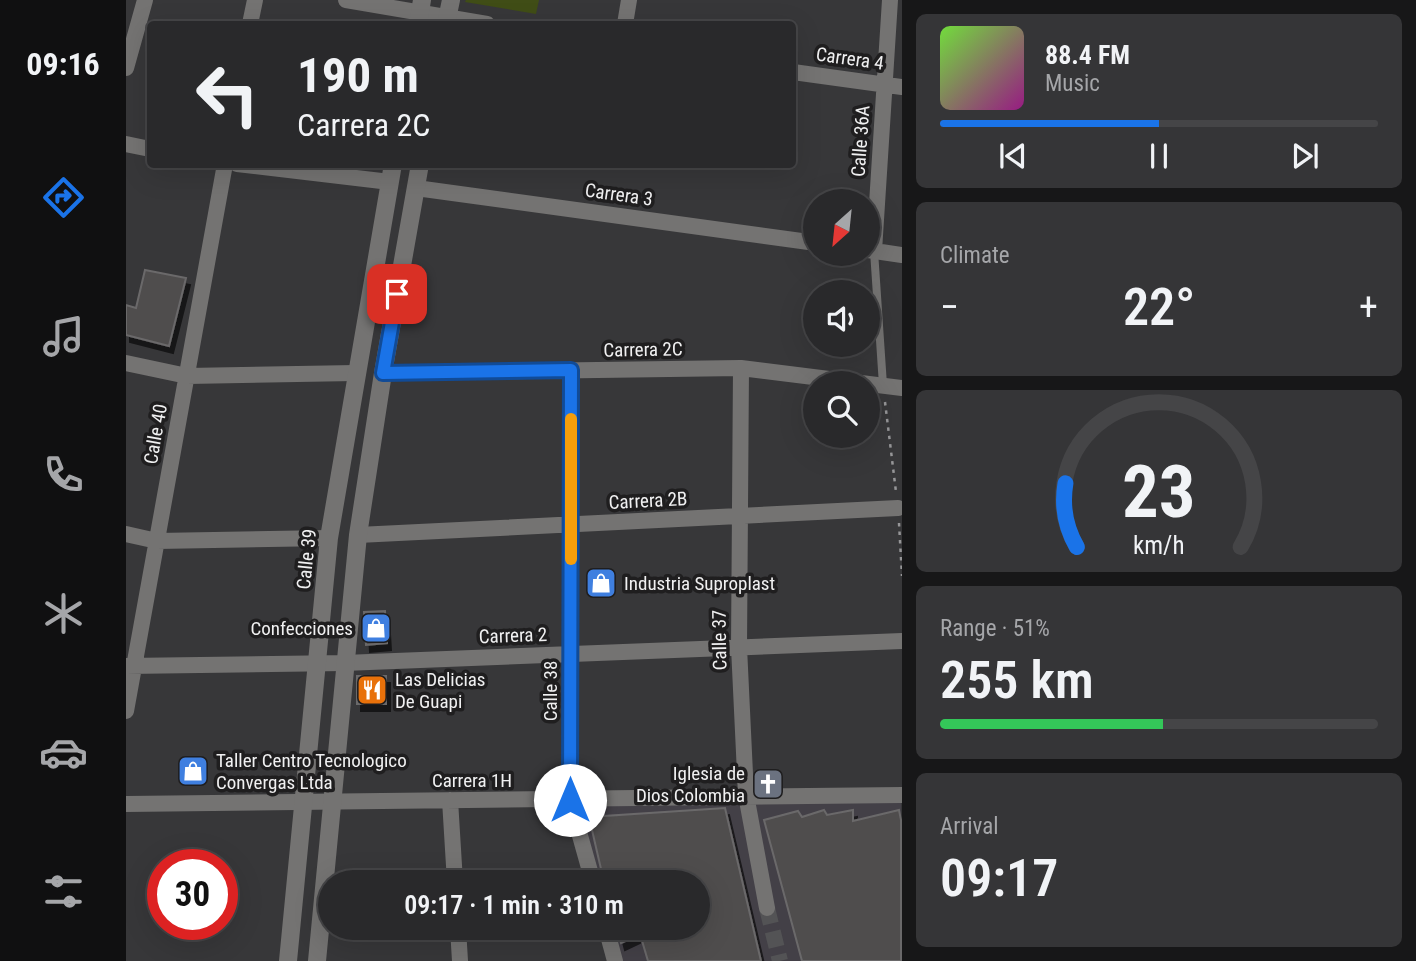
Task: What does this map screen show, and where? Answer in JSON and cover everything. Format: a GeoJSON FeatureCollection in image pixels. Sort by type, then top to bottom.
{"type":"FeatureCollection","features":[{"type":"Feature","properties":{"kind":"street"},"geometry":{"type":"LineString","coordinates":[[127,63],[145,0]]}},
{"type":"Feature","properties":{"kind":"street"},"geometry":{"type":"LineString","coordinates":[[251,21],[255,0]]}},
{"type":"Feature","properties":{"kind":"street"},"geometry":{"type":"LineString","coordinates":[[346,0],[448,14],[475,21]]}},
{"type":"Feature","properties":{"kind":"street"},"geometry":{"type":"LineString","coordinates":[[626,21],[629,0]]}},
{"type":"Feature","properties":{"kind":"street","name":"Calle 36A"},"geometry":{"type":"LineString","coordinates":[[879,189],[893,86],[890,0]]}},
{"type":"Feature","properties":{"kind":"street","name":"Carrera 4"},"geometry":{"type":"LineString","coordinates":[[796,72],[893,86]]}},
{"type":"Feature","properties":{"kind":"street"},"geometry":{"type":"LineString","coordinates":[[126,144],[147,148]]}},
{"type":"Feature","properties":{"kind":"street","name":"Calle 40"},"geometry":{"type":"LineString","coordinates":[[126,711],[130,666],[157,541],[224,168]]}},
{"type":"Feature","properties":{"kind":"street"},"geometry":{"type":"LineString","coordinates":[[306,168],[392,173]]}},
{"type":"Feature","properties":{"kind":"street"},"geometry":{"type":"LineString","coordinates":[[317,961],[358,535],[419,168]]}},
{"type":"Feature","properties":{"kind":"street","name":"Calle 39"},"geometry":{"type":"LineString","coordinates":[[288,961],[329,538],[355,373],[392,173]]}},
{"type":"Feature","properties":{"kind":"street","name":"Carrera 3"},"geometry":{"type":"LineString","coordinates":[[416,188],[803,241]]}},
{"type":"Feature","properties":{"kind":"street"},"geometry":{"type":"LineString","coordinates":[[880,251],[901,254]]}},
{"type":"Feature","properties":{"kind":"street"},"geometry":{"type":"LineString","coordinates":[[126,363],[187,376],[355,373]]}},
{"type":"Feature","properties":{"kind":"street","name":"Carrera 2C"},"geometry":{"type":"LineString","coordinates":[[383,373],[741,368],[901,388]]}},
{"type":"Feature","properties":{"kind":"street","name":"Calle 37"},"geometry":{"type":"LineString","coordinates":[[741,368],[739,647],[746,795],[767,908]]}},
{"type":"Feature","properties":{"kind":"street","name":"Calle 38"},"geometry":{"type":"LineString","coordinates":[[571,370],[570,800],[590,870]]}},
{"type":"Feature","properties":{"kind":"street","name":"Carrera 2B"},"geometry":{"type":"LineString","coordinates":[[358,535],[898,509]]}},
{"type":"Feature","properties":{"kind":"street"},"geometry":{"type":"LineString","coordinates":[[126,534],[157,541],[329,538]]}},
{"type":"Feature","properties":{"kind":"street","name":"Carrera 2"},"geometry":{"type":"LineString","coordinates":[[130,666],[317,664],[901,641]]}},
{"type":"Feature","properties":{"kind":"street","name":"Carrera 1H"},"geometry":{"type":"LineString","coordinates":[[126,804],[901,795]]}},
{"type":"Feature","properties":{"kind":"street"},"geometry":{"type":"LineString","coordinates":[[450,800],[454,870]]}},
{"type":"Feature","properties":{"kind":"street"},"geometry":{"type":"LineString","coordinates":[[459,940],[460,961]]}},
{"type":"Feature","properties":{"kind":"street"},"geometry":{"type":"LineString","coordinates":[[609,940],[615,961]]}},
{"type":"Feature","properties":{"kind":"lane","name":"Calle 36A"},"geometry":{"type":"LineString","coordinates":[[872,266],[883,385]]}},
{"type":"Feature","properties":{"kind":"path"},"geometry":{"type":"LineString","coordinates":[[883,385],[898,509],[901,576]]}},
{"type":"Feature","properties":{"kind":"shaded area"},"geometry":{"type":"Polygon","coordinates":[[[901,795],[901,961],[615,961],[609,940],[710,940],[710,870],[590,870],[570,800],[901,795]]]}},
{"type":"Feature","properties":{"kind":"green space"},"geometry":{"type":"Polygon","coordinates":[[[539,0],[536,14],[465,2],[539,0]]]}},
{"type":"Feature","properties":{"kind":"building"},"geometry":{"type":"Polygon","coordinates":[[[145,270],[186,278],[169,346],[126,335],[126,305],[136,308],[145,270]]]}},
{"type":"Feature","properties":{"kind":"building","name":"Confecciones"},"geometry":{"type":"Polygon","coordinates":[[[385,611],[387,643],[366,645],[364,612],[385,611]]]}},
{"type":"Feature","properties":{"kind":"building","name":"Las Delicias De Guapi"},"geometry":{"type":"Polygon","coordinates":[[[357,676],[386,676],[386,704],[357,704],[357,676]]]}},
{"type":"Feature","properties":{"kind":"building"},"geometry":{"type":"Polygon","coordinates":[[[725,808],[761,961],[648,961],[642,940],[710,940],[710,870],[601,870],[589,817],[725,808]]]}},
{"type":"Feature","properties":{"kind":"building"},"geometry":{"type":"Polygon","coordinates":[[[824,810],[827,815],[853,810],[853,821],[899,810],[901,961],[802,961],[764,820],[798,811],[802,817],[824,810]]]}},
{"type":"Feature","properties":{"kind":"tunnel"},"geometry":{"type":"LineString","coordinates":[[767,908],[780,961]]}},
{"type":"Feature","properties":{"kind":"slow traffic"},"geometry":{"type":"LineString","coordinates":[[571,419],[571,559]]}},
{"type":"Feature","properties":{"kind":"place","name":"Industria Suproplast"},"geometry":{"type":"Point","coordinates":[601,583]}},
{"type":"Feature","properties":{"kind":"place","name":"Confecciones"},"geometry":{"type":"Point","coordinates":[376,628]}},
{"type":"Feature","properties":{"kind":"place","name":"Las Delicias De Guapi"},"geometry":{"type":"Point","coordinates":[372,690]}},
{"type":"Feature","properties":{"kind":"place","name":"Taller Centro Tecnologico Convergas Ltda"},"geometry":{"type":"Point","coordinates":[193,771]}},
{"type":"Feature","properties":{"kind":"place","name":"Iglesia de Dios Colombia"},"geometry":{"type":"Point","coordinates":[768,784]}},
{"type":"Feature","properties":{"kind":"route"},"geometry":{"type":"LineString","coordinates":[[397,294],[383,373],[571,370],[570,800]]}}]}
